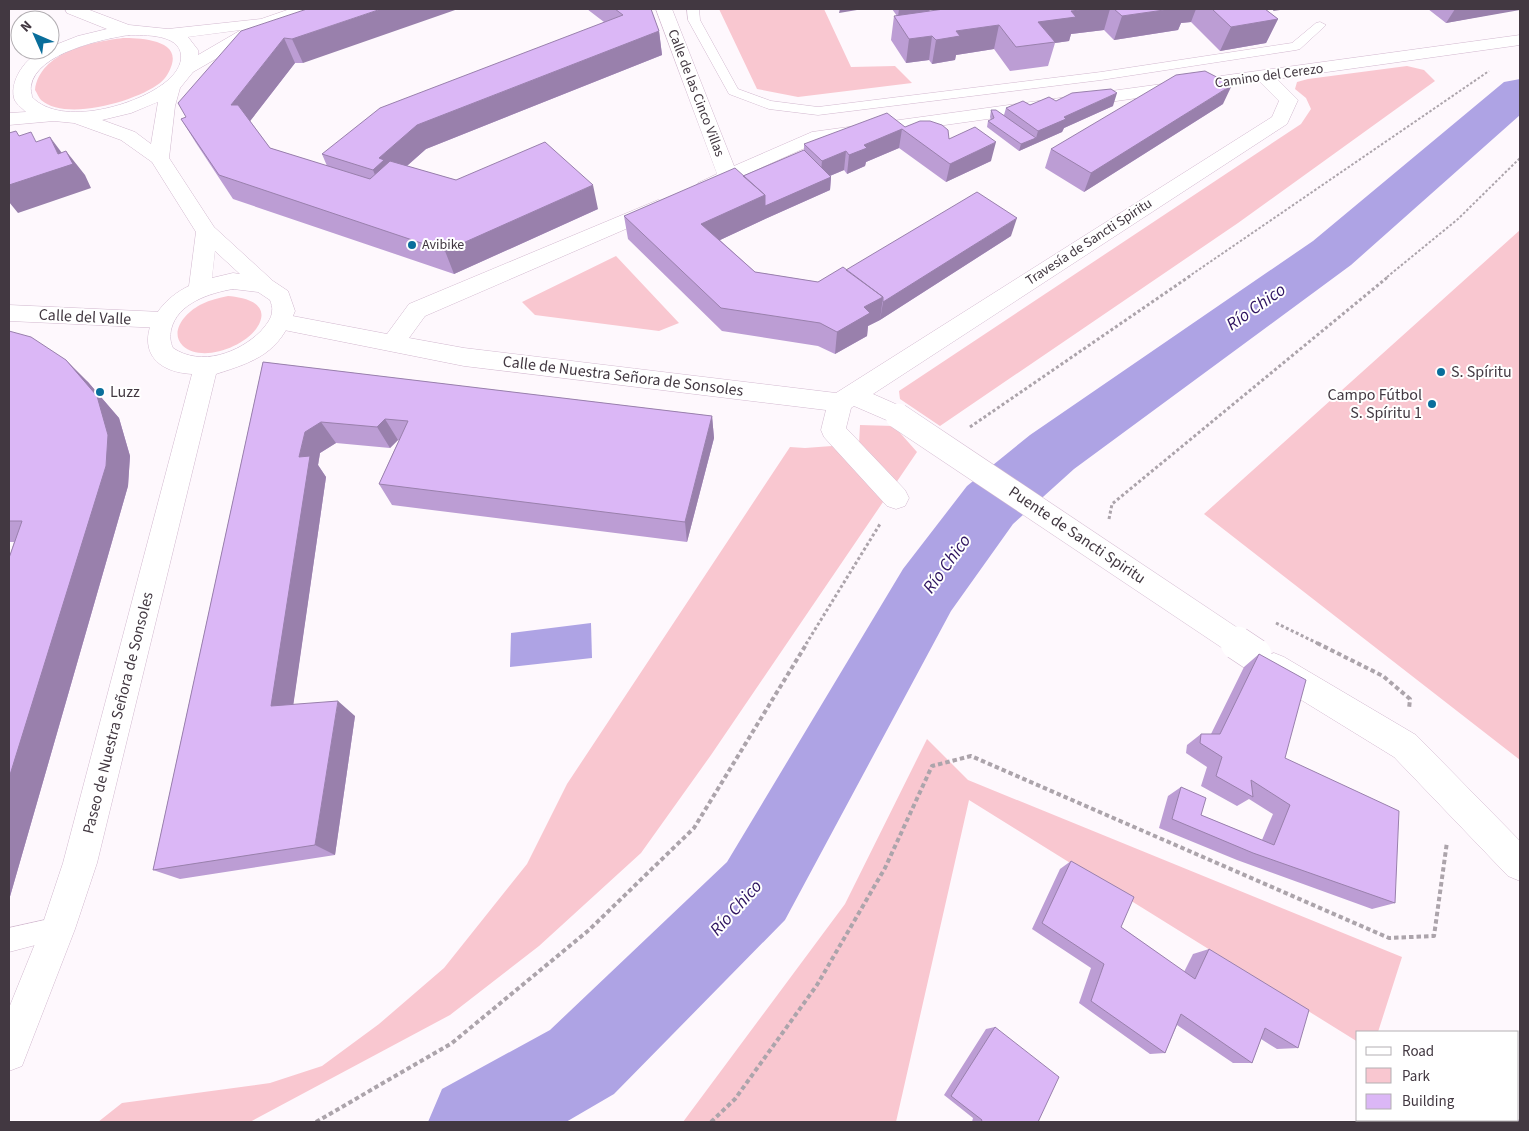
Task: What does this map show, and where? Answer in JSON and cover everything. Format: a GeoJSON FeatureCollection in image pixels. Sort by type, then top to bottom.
{"type":"FeatureCollection","features":[{"type":"Feature","properties":{"kind":"street"},"geometry":{"type":"LineString","coordinates":[[73,9],[103,22],[129,30]]}},
{"type":"Feature","properties":{"kind":"street"},"geometry":{"type":"LineString","coordinates":[[168,34],[267,22],[306,9]]}},
{"type":"Feature","properties":{"kind":"street","name":"Calle de las Cinco Villas"},"geometry":{"type":"LineString","coordinates":[[664,9],[728,178]]}},
{"type":"Feature","properties":{"kind":"street"},"geometry":{"type":"LineString","coordinates":[[9,120],[53,116],[78,118],[112,113],[146,102],[172,86],[188,68],[267,22]]}},
{"type":"Feature","properties":{"kind":"street"},"geometry":{"type":"LineString","coordinates":[[60,47],[99,34],[129,30],[150,30],[168,34],[183,42],[190,54],[188,68]]}},
{"type":"Feature","properties":{"kind":"street","name":"Camino del Cerezo"},"geometry":{"type":"LineString","coordinates":[[728,178],[812,138],[1265,77],[1520,40]]}},
{"type":"Feature","properties":{"kind":"street"},"geometry":{"type":"LineString","coordinates":[[40,60],[15,88],[35,110],[53,116]]}},
{"type":"Feature","properties":{"kind":"street","name":"Travesía de Sancti Spiritu"},"geometry":{"type":"LineString","coordinates":[[846,399],[1280,120],[1289,100],[1265,77]]}},
{"type":"Feature","properties":{"kind":"street"},"geometry":{"type":"LineString","coordinates":[[159,158],[166,106],[172,86]]}},
{"type":"Feature","properties":{"kind":"street"},"geometry":{"type":"LineString","coordinates":[[78,118],[128,136],[159,158],[207,232],[264,284],[275,290],[282,299],[284,310],[282,322],[274,334],[261,346],[245,356],[226,363],[206,366],[189,365],[174,361],[164,354],[158,344],[157,332],[162,320],[171,309],[199,290],[233,281],[264,284]]}},
{"type":"Feature","properties":{"kind":"street"},"geometry":{"type":"LineString","coordinates":[[393,343],[417,310],[728,178]]}},
{"type":"Feature","properties":{"kind":"street"},"geometry":{"type":"LineString","coordinates":[[199,290],[207,232]]}},
{"type":"Feature","properties":{"kind":"street","name":"Calle del Valle"},"geometry":{"type":"LineString","coordinates":[[9,313],[162,320]]}},
{"type":"Feature","properties":{"kind":"street","name":"Calle de Nuestra Señora de Sonsoles"},"geometry":{"type":"LineString","coordinates":[[282,322],[464,357],[846,399],[898,416]]}},
{"type":"Feature","properties":{"kind":"street","name":"Paseo de Nuestra Señora de Sonsoles"},"geometry":{"type":"LineString","coordinates":[[9,1053],[58,929],[80,863],[206,366]]}},
{"type":"Feature","properties":{"kind":"street"},"geometry":{"type":"LineString","coordinates":[[846,399],[833,430],[896,498]]}},
{"type":"Feature","properties":{"kind":"street","name":"Puente de Sancti Spiritu"},"geometry":{"type":"LineString","coordinates":[[898,416],[1256,655],[1405,746],[1520,864]]}},
{"type":"Feature","properties":{"kind":"lane"},"geometry":{"type":"LineString","coordinates":[[693,9],[694,20],[733,91],[769,105],[818,112],[1102,76],[1296,46],[1320,25]]}},
{"type":"Feature","properties":{"kind":"lane"},"geometry":{"type":"LineString","coordinates":[[9,940],[58,929]]}},
{"type":"Feature","properties":{"kind":"path"},"geometry":{"type":"LineString","coordinates":[[966,431],[973,424],[1496,66]]}},
{"type":"Feature","properties":{"kind":"path"},"geometry":{"type":"LineString","coordinates":[[1115,525],[1109,519],[1112,504],[1458,218],[1520,158]]}},
{"type":"Feature","properties":{"kind":"path"},"geometry":{"type":"LineString","coordinates":[[316,1122],[452,1043],[589,930],[694,828],[896,498]]}},
{"type":"Feature","properties":{"kind":"path"},"geometry":{"type":"LineString","coordinates":[[1267,618],[1383,676],[1410,700],[1405,746]]}},
{"type":"Feature","properties":{"kind":"path"},"geometry":{"type":"LineString","coordinates":[[711,1122],[735,1099],[817,985],[885,868],[932,766],[971,756],[1389,938],[1434,936],[1447,838]]}},
{"type":"Feature","properties":{"kind":"green space"},"geometry":{"type":"Polygon","coordinates":[[[719,9],[824,9],[851,67],[895,66],[912,83],[798,97],[757,89],[719,9]]]}},
{"type":"Feature","properties":{"kind":"green space"},"geometry":{"type":"Polygon","coordinates":[[[123,38],[156,42],[169,49],[173,56],[172,64],[168,74],[160,83],[149,90],[119,102],[84,109],[67,109],[52,106],[40,99],[35,90],[39,77],[46,66],[54,60],[60,60],[60,56],[69,51],[96,42],[123,38]]]}},
{"type":"Feature","properties":{"kind":"green space"},"geometry":{"type":"Polygon","coordinates":[[[1407,66],[1424,70],[1435,81],[1238,223],[940,426],[900,399],[899,391],[1301,124],[1311,109],[1306,98],[1295,89],[1297,82],[1407,66]]]}},
{"type":"Feature","properties":{"kind":"green space","name":"Campo Fútbol S. Spíritu 1"},"geometry":{"type":"Polygon","coordinates":[[[1520,230],[1520,760],[1204,514],[1520,230]]]}},
{"type":"Feature","properties":{"kind":"green space"},"geometry":{"type":"Polygon","coordinates":[[[616,256],[679,323],[659,331],[535,315],[522,302],[616,256]]]}},
{"type":"Feature","properties":{"kind":"green space"},"geometry":{"type":"Polygon","coordinates":[[[228,296],[246,299],[257,305],[261,315],[260,322],[255,330],[237,344],[214,352],[202,353],[192,351],[183,346],[179,340],[178,328],[185,316],[202,304],[228,296]]]}},
{"type":"Feature","properties":{"kind":"green space"},"geometry":{"type":"Polygon","coordinates":[[[860,425],[894,426],[917,452],[711,755],[641,853],[539,946],[450,1015],[250,1122],[98,1122],[122,1103],[270,1083],[322,1066],[379,1024],[444,968],[527,864],[567,784],[790,447],[805,448],[859,444],[860,425]]]}},
{"type":"Feature","properties":{"kind":"green space"},"geometry":{"type":"Polygon","coordinates":[[[927,739],[968,780],[1402,957],[1378,1031],[1356,1031],[1356,1041],[969,800],[896,1122],[683,1122],[845,904],[927,739]]]}},
{"type":"Feature","properties":{"kind":"shaded area"},"geometry":{"type":"Polygon","coordinates":[[[591,623],[592,658],[510,667],[511,633],[591,623]]]}},
{"type":"Feature","properties":{"kind":"building"},"geometry":{"type":"Polygon","coordinates":[[[307,9],[381,9],[292,39],[284,38],[231,105],[238,105],[270,148],[370,179],[390,161],[456,180],[545,142],[593,185],[445,251],[219,175],[181,119],[186,117],[178,103],[241,31],[307,9]]]}},
{"type":"Feature","properties":{"kind":"building"},"geometry":{"type":"Polygon","coordinates":[[[615,9],[651,9],[659,31],[417,125],[379,158],[384,160],[373,170],[322,154],[380,108],[623,15],[615,9]]]}},
{"type":"Feature","properties":{"kind":"building"},"geometry":{"type":"Polygon","coordinates":[[[944,9],[1089,9],[1071,11],[1076,17],[1038,22],[1055,42],[1016,47],[999,25],[956,31],[960,36],[936,40],[932,36],[909,39],[894,16],[944,9]]]}},
{"type":"Feature","properties":{"kind":"building"},"geometry":{"type":"Polygon","coordinates":[[[1114,9],[1171,9],[1122,16],[1114,9]]]}},
{"type":"Feature","properties":{"kind":"building"},"geometry":{"type":"Polygon","coordinates":[[[1212,9],[1265,9],[1278,19],[1231,27],[1212,9]]]}},
{"type":"Feature","properties":{"kind":"building"},"geometry":{"type":"Polygon","coordinates":[[[1205,71],[1232,85],[1091,173],[1051,149],[1176,75],[1205,71]]]}},
{"type":"Feature","properties":{"kind":"building"},"geometry":{"type":"Polygon","coordinates":[[[1111,89],[1117,93],[1038,131],[1006,108],[1023,101],[1030,105],[1049,97],[1056,101],[1072,93],[1111,89]]]}},
{"type":"Feature","properties":{"kind":"building"},"geometry":{"type":"Polygon","coordinates":[[[991,110],[996,110],[1036,138],[1021,144],[988,121],[994,118],[991,110]]]}},
{"type":"Feature","properties":{"kind":"building"},"geometry":{"type":"Polygon","coordinates":[[[887,113],[905,127],[920,121],[930,121],[942,125],[948,130],[949,139],[975,127],[996,142],[950,164],[902,129],[864,145],[867,148],[849,155],[846,151],[822,161],[804,144],[887,113]]]}},
{"type":"Feature","properties":{"kind":"building"},"geometry":{"type":"Polygon","coordinates":[[[16,131],[19,136],[31,132],[36,142],[50,137],[58,154],[66,151],[73,164],[9,185],[9,133],[16,131]]]}},
{"type":"Feature","properties":{"kind":"building"},"geometry":{"type":"Polygon","coordinates":[[[804,150],[831,177],[765,206],[765,195],[743,176],[804,150]]]}},
{"type":"Feature","properties":{"kind":"building"},"geometry":{"type":"Polygon","coordinates":[[[735,168],[765,195],[701,224],[755,272],[818,282],[843,267],[883,297],[864,307],[870,313],[837,332],[820,323],[721,308],[624,216],[735,168]]]}},
{"type":"Feature","properties":{"kind":"building"},"geometry":{"type":"Polygon","coordinates":[[[977,192],[1017,218],[883,302],[883,297],[846,270],[977,192]]]}},
{"type":"Feature","properties":{"kind":"building"},"geometry":{"type":"Polygon","coordinates":[[[9,331],[31,337],[66,360],[97,396],[108,435],[106,466],[9,778],[9,558],[22,521],[9,521],[9,331]]]}},
{"type":"Feature","properties":{"kind":"building"},"geometry":{"type":"Polygon","coordinates":[[[263,362],[712,416],[685,522],[379,484],[408,421],[385,419],[377,427],[321,422],[305,432],[299,457],[310,456],[271,706],[338,701],[315,845],[153,870],[263,362]]]}},
{"type":"Feature","properties":{"kind":"building"},"geometry":{"type":"Polygon","coordinates":[[[1259,654],[1306,680],[1285,758],[1399,811],[1395,903],[1253,853],[1172,819],[1181,787],[1206,798],[1201,815],[1274,845],[1290,805],[1251,780],[1253,797],[1216,776],[1222,757],[1200,743],[1201,734],[1220,734],[1259,654]]]}},
{"type":"Feature","properties":{"kind":"building"},"geometry":{"type":"Polygon","coordinates":[[[1071,861],[1134,897],[1121,927],[1195,979],[1209,949],[1309,1010],[1298,1048],[1265,1028],[1252,1063],[1181,1014],[1165,1053],[1091,1001],[1104,964],[1042,923],[1071,861]]]}},
{"type":"Feature","properties":{"kind":"building"},"geometry":{"type":"Polygon","coordinates":[[[995,1027],[1059,1077],[1038,1122],[981,1122],[982,1120],[951,1096],[995,1027]]]}},
{"type":"Feature","properties":{"kind":"building"},"geometry":{"type":"Polygon","coordinates":[[[1444,1121],[1520,1121],[1520,1122],[1444,1121]]]}},
{"type":"Feature","properties":{"kind":"waterway","name":"Río Chico"},"geometry":{"type":"LineString","coordinates":[[475,1122],[582,1062],[756,891],[927,590],[990,505],[1052,452],[1332,253],[1520,92]]}},
{"type":"Feature","properties":{"kind":"place","name":"Avibike"},"geometry":{"type":"Point","coordinates":[412,245]}},
{"type":"Feature","properties":{"kind":"place","name":"S. Spíritu"},"geometry":{"type":"Point","coordinates":[1441,372]}},
{"type":"Feature","properties":{"kind":"place","name":"Luzz"},"geometry":{"type":"Point","coordinates":[100,392]}},
{"type":"Feature","properties":{"kind":"place","name":"Campo Fútbol S. Spíritu 1"},"geometry":{"type":"Point","coordinates":[1432,404]}}]}
